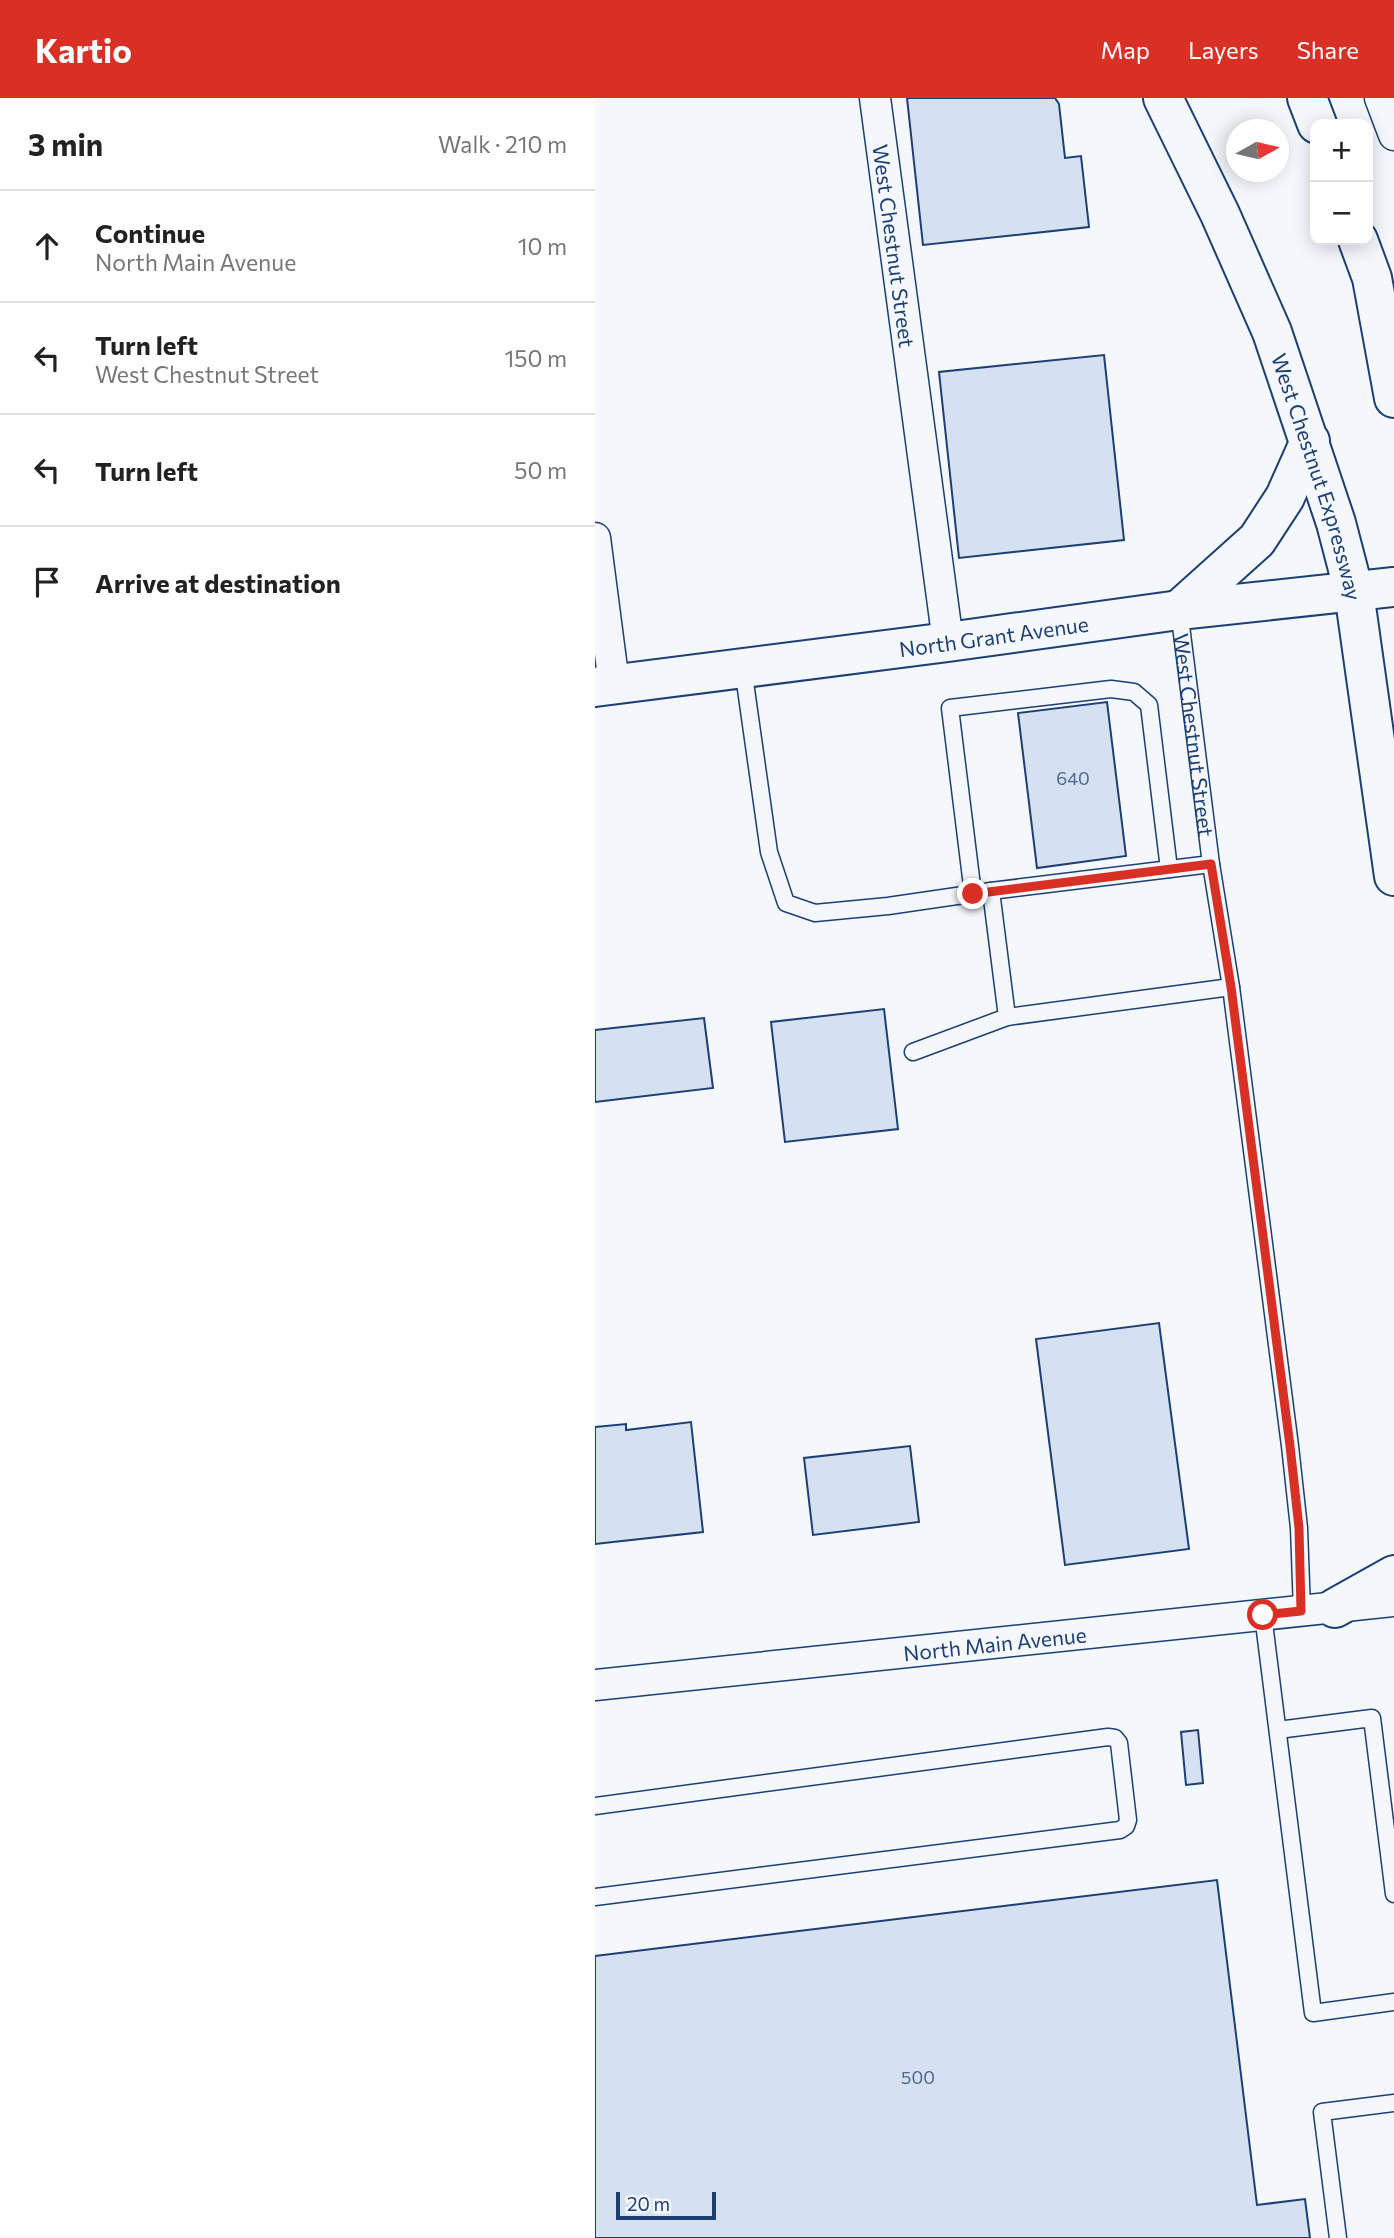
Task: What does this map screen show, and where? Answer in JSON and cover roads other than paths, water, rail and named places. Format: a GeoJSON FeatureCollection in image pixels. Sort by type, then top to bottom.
{"type":"FeatureCollection","features":[{"type":"Feature","properties":{"kind":"main road","name":"West Chestnut Expressway"},"geometry":{"type":"LineString","coordinates":[[1163,98],[1220,214],[1272,332],[1336,523],[1354,593],[1394,876]]}},
{"type":"Feature","properties":{"kind":"main road"},"geometry":{"type":"LineString","coordinates":[[1307,98],[1315,119]]}},
{"type":"Feature","properties":{"kind":"main road"},"geometry":{"type":"LineString","coordinates":[[1360,245],[1372,278],[1394,398]]}},
{"type":"Feature","properties":{"kind":"main road"},"geometry":{"type":"LineString","coordinates":[[1179,610],[1257,540],[1285,497],[1310,441]]}},
{"type":"Feature","properties":{"kind":"main road","name":"North Grant Avenue"},"geometry":{"type":"LineString","coordinates":[[604,686],[1179,610],[1394,587]]}},
{"type":"Feature","properties":{"kind":"main road"},"geometry":{"type":"LineString","coordinates":[[1318,1609],[1394,1575]]}},
{"type":"Feature","properties":{"kind":"street","name":"West Chestnut Street"},"geometry":{"type":"LineString","coordinates":[[876,98],[948,642]]}},
{"type":"Feature","properties":{"kind":"street"},"geometry":{"type":"LineString","coordinates":[[1380,98],[1394,135]]}},
{"type":"Feature","properties":{"kind":"street"},"geometry":{"type":"LineString","coordinates":[[595,538],[604,686]]}},
{"type":"Feature","properties":{"kind":"street","name":"North Main Avenue"},"geometry":{"type":"LineString","coordinates":[[595,1685],[1394,1601]]}},
{"type":"Feature","properties":{"kind":"lane","name":"West Chestnut Street"},"geometry":{"type":"LineString","coordinates":[[1179,610],[1211,864],[1231,987],[1299,1528],[1318,1609]]}},
{"type":"Feature","properties":{"kind":"lane"},"geometry":{"type":"LineString","coordinates":[[743,668],[769,852],[786,902],[815,913],[1211,864]]}},
{"type":"Feature","properties":{"kind":"lane"},"geometry":{"type":"LineString","coordinates":[[973,894],[950,708],[1111,689],[1134,691],[1149,705],[1169,869]]}},
{"type":"Feature","properties":{"kind":"lane"},"geometry":{"type":"LineString","coordinates":[[991,891],[1007,1017]]}},
{"type":"Feature","properties":{"kind":"lane"},"geometry":{"type":"LineString","coordinates":[[913,1052],[1007,1017],[1231,987]]}},
{"type":"Feature","properties":{"kind":"lane"},"geometry":{"type":"LineString","coordinates":[[1263,1615],[1313,2012],[1394,2002]]}},
{"type":"Feature","properties":{"kind":"lane"},"geometry":{"type":"LineString","coordinates":[[1277,1730],[1372,1718],[1394,1894]]}},
{"type":"Feature","properties":{"kind":"lane"},"geometry":{"type":"LineString","coordinates":[[595,1806],[1108,1737],[1115,1738],[1119,1743],[1128,1821],[1120,1830],[595,1897]]}},
{"type":"Feature","properties":{"kind":"lane"},"geometry":{"type":"LineString","coordinates":[[1338,2238],[1322,2112],[1394,2103]]}}]}
